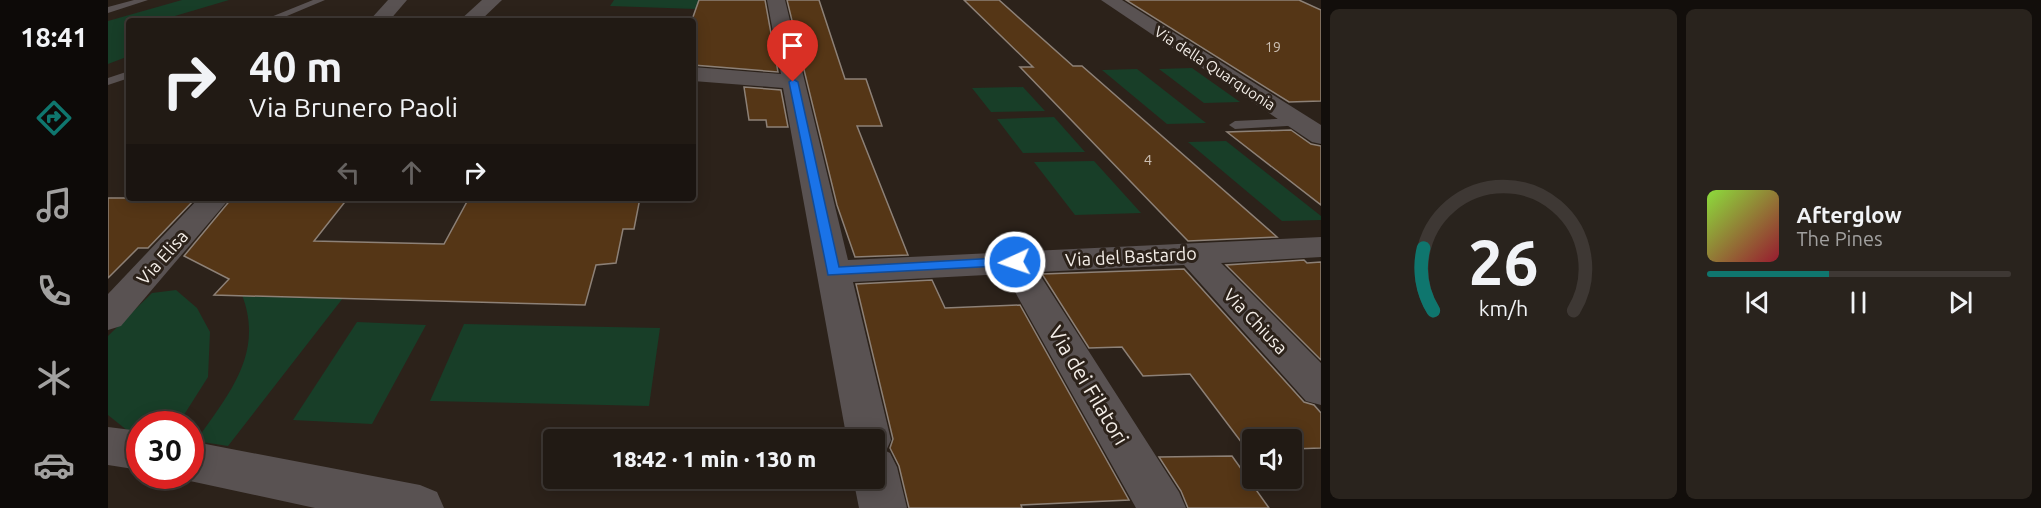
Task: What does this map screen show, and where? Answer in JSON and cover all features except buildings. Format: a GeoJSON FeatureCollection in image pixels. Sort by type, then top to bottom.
{"type":"FeatureCollection","features":[{"type":"Feature","properties":{"kind":"street"},"geometry":{"type":"LineString","coordinates":[[382,18],[398,0]]}},
{"type":"Feature","properties":{"kind":"street"},"geometry":{"type":"LineString","coordinates":[[472,18],[493,0]]}},
{"type":"Feature","properties":{"kind":"street"},"geometry":{"type":"LineString","coordinates":[[776,0],[867,429]]}},
{"type":"Feature","properties":{"kind":"street","name":"Via della Quarquonia"},"geometry":{"type":"LineString","coordinates":[[1110,0],[1321,136]]}},
{"type":"Feature","properties":{"kind":"street"},"geometry":{"type":"LineString","coordinates":[[696,74],[793,82]]}},
{"type":"Feature","properties":{"kind":"street","name":"Via Elisa"},"geometry":{"type":"LineString","coordinates":[[108,317],[212,201]]}},
{"type":"Feature","properties":{"kind":"street","name":"Via del Bastardo"},"geometry":{"type":"LineString","coordinates":[[833,272],[1321,247]]}},
{"type":"Feature","properties":{"kind":"street","name":"Via Chiusa"},"geometry":{"type":"LineString","coordinates":[[1192,253],[1321,388]]}},
{"type":"Feature","properties":{"kind":"street","name":"Via dei Filatori"},"geometry":{"type":"LineString","coordinates":[[1015,262],[1162,508]]}},
{"type":"Feature","properties":{"kind":"street"},"geometry":{"type":"LineString","coordinates":[[108,446],[126,449]]}},
{"type":"Feature","properties":{"kind":"street"},"geometry":{"type":"LineString","coordinates":[[204,464],[420,508]]}},
{"type":"Feature","properties":{"kind":"street"},"geometry":{"type":"LineString","coordinates":[[879,489],[883,508]]}},
{"type":"Feature","properties":{"kind":"lane"},"geometry":{"type":"LineString","coordinates":[[108,10],[144,0]]}},
{"type":"Feature","properties":{"kind":"lane"},"geometry":{"type":"LineString","coordinates":[[274,18],[321,0]]}},
{"type":"Feature","properties":{"kind":"lane"},"geometry":{"type":"LineString","coordinates":[[108,82],[126,75]]}},
{"type":"Feature","properties":{"kind":"lane"},"geometry":{"type":"LineString","coordinates":[[1235,125],[1299,122]]}},
{"type":"Feature","properties":{"kind":"green space"},"geometry":{"type":"Polygon","coordinates":[[[182,0],[229,0],[168,18],[126,18],[126,57],[108,64],[108,21],[182,0]]]}},
{"type":"Feature","properties":{"kind":"green space"},"geometry":{"type":"Polygon","coordinates":[[[614,0],[699,0],[696,9],[610,6],[614,0]]]}},
{"type":"Feature","properties":{"kind":"green space"},"geometry":{"type":"Polygon","coordinates":[[[1192,68],[1240,102],[1204,103],[1159,69],[1192,68]]]}},
{"type":"Feature","properties":{"kind":"green space"},"geometry":{"type":"Polygon","coordinates":[[[1137,69],[1206,123],[1167,124],[1102,70],[1137,69]]]}},
{"type":"Feature","properties":{"kind":"green space"},"geometry":{"type":"Polygon","coordinates":[[[1023,87],[1045,111],[991,112],[972,88],[1023,87]]]}},
{"type":"Feature","properties":{"kind":"green space"},"geometry":{"type":"Polygon","coordinates":[[[1054,117],[1085,152],[1023,153],[997,119],[1054,117]]]}},
{"type":"Feature","properties":{"kind":"green space"},"geometry":{"type":"Polygon","coordinates":[[[1226,141],[1321,216],[1321,220],[1282,221],[1188,142],[1226,141]]]}},
{"type":"Feature","properties":{"kind":"green space"},"geometry":{"type":"Polygon","coordinates":[[[1094,161],[1141,213],[1075,215],[1034,162],[1094,161]]]}},
{"type":"Feature","properties":{"kind":"green space"},"geometry":{"type":"Polygon","coordinates":[[[176,290],[197,308],[210,332],[208,377],[186,411],[126,411],[126,429],[108,415],[108,336],[152,293],[176,290]]]}},
{"type":"Feature","properties":{"kind":"green space"},"geometry":{"type":"Polygon","coordinates":[[[242,295],[343,298],[228,446],[204,442],[204,430],[230,391],[246,355],[249,336],[248,316],[242,295]]]}},
{"type":"Feature","properties":{"kind":"green space"},"geometry":{"type":"Polygon","coordinates":[[[357,322],[426,325],[372,424],[293,420],[357,322]]]}},
{"type":"Feature","properties":{"kind":"green space"},"geometry":{"type":"Polygon","coordinates":[[[464,324],[660,328],[649,406],[430,401],[464,324]]]}},
{"type":"Feature","properties":{"kind":"route"},"geometry":{"type":"LineString","coordinates":[[793,82],[833,272],[1015,262]]}}]}
